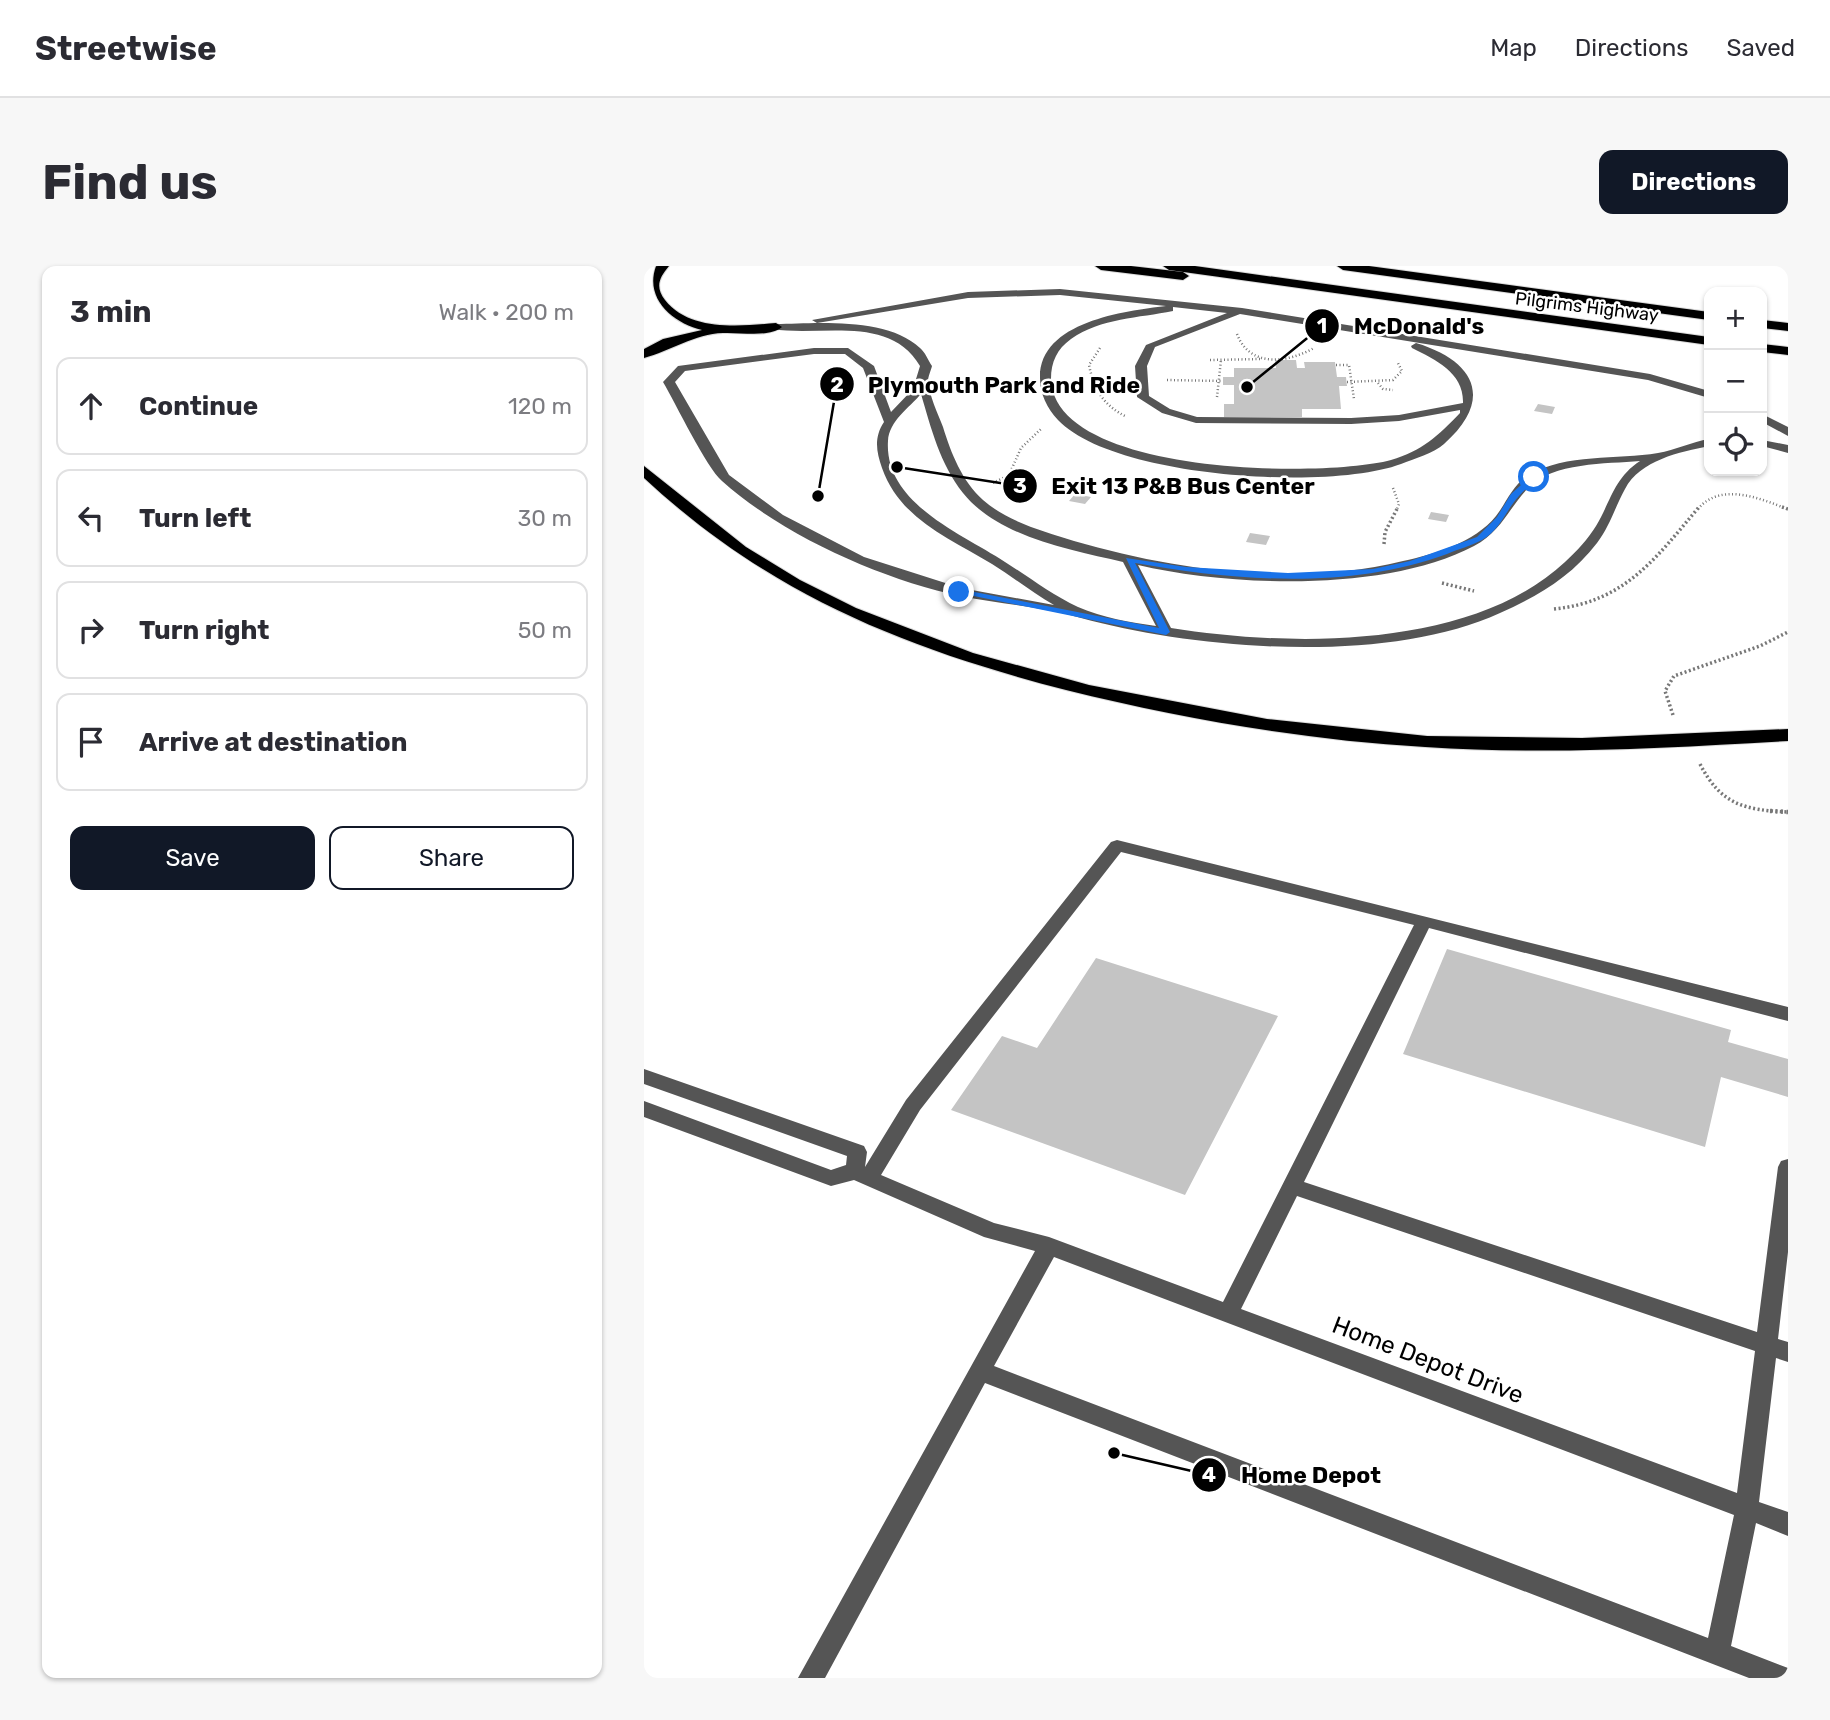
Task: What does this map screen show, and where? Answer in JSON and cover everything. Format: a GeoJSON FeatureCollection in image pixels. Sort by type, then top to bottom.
{"type":"FeatureCollection","features":[{"type":"Feature","properties":{"kind":"highway"},"geometry":{"type":"LineString","coordinates":[[663,266],[653,281],[652,290],[660,305],[680,319],[725,328],[776,327]]}},
{"type":"Feature","properties":{"kind":"highway"},"geometry":{"type":"LineString","coordinates":[[1101,266],[1457,308]]}},
{"type":"Feature","properties":{"kind":"highway","name":"Pilgrims Highway"},"geometry":{"type":"LineString","coordinates":[[1169,266],[1704,340]]}},
{"type":"Feature","properties":{"kind":"highway","name":"Pilgrims Highway"},"geometry":{"type":"LineString","coordinates":[[1343,266],[1704,315]]}},
{"type":"Feature","properties":{"kind":"highway"},"geometry":{"type":"LineString","coordinates":[[1767,325],[1788,327]]}},
{"type":"Feature","properties":{"kind":"highway"},"geometry":{"type":"LineString","coordinates":[[644,354],[668,342],[725,328]]}},
{"type":"Feature","properties":{"kind":"highway"},"geometry":{"type":"LineString","coordinates":[[1767,349],[1788,351]]}},
{"type":"Feature","properties":{"kind":"highway"},"geometry":{"type":"LineString","coordinates":[[644,470],[709,529],[765,567],[834,605],[913,639],[1047,680],[1203,714],[1378,738],[1486,743],[1788,735]]}},
{"type":"Feature","properties":{"kind":"highway"},"geometry":{"type":"LineString","coordinates":[[1698,738],[1788,720]]}},
{"type":"Feature","properties":{"kind":"lane"},"geometry":{"type":"LineString","coordinates":[[776,327],[915,302],[1021,291],[1098,295],[1242,312],[1650,377],[1704,393]]}},
{"type":"Feature","properties":{"kind":"lane"},"geometry":{"type":"LineString","coordinates":[[1197,306],[1116,318],[1078,330],[1065,339],[1049,358],[1044,381],[1053,405],[1065,420],[1097,440],[1151,458],[1200,469],[1253,475],[1307,474],[1364,468],[1427,449],[1457,429],[1469,405],[1466,383],[1460,372],[1443,360],[1397,337]]}},
{"type":"Feature","properties":{"kind":"lane"},"geometry":{"type":"LineString","coordinates":[[1242,312],[1201,324],[1151,345],[1141,366],[1143,397],[1166,411],[1196,420],[1351,421],[1399,418],[1469,405]]}},
{"type":"Feature","properties":{"kind":"lane"},"geometry":{"type":"LineString","coordinates":[[776,327],[855,328],[887,333],[902,340],[923,358],[926,374],[923,382],[912,398],[895,412],[881,436],[884,456],[902,499],[953,538],[1084,615]]}},
{"type":"Feature","properties":{"kind":"lane"},"geometry":{"type":"LineString","coordinates":[[889,421],[868,366],[848,351],[814,351],[682,368],[669,382],[724,477],[779,519],[859,560],[959,592],[1166,632],[1248,639],[1344,639],[1444,627],[1488,615],[1536,592],[1573,562],[1600,531],[1616,493],[1627,477],[1665,454]]}},
{"type":"Feature","properties":{"kind":"lane"},"geometry":{"type":"LineString","coordinates":[[923,382],[940,436],[970,493],[978,503],[1005,520],[1077,547],[1129,560],[1245,575],[1331,575],[1373,571],[1449,552],[1480,538],[1500,518],[1514,495],[1534,477],[1573,466],[1665,454],[1704,444]]}},
{"type":"Feature","properties":{"kind":"lane"},"geometry":{"type":"LineString","coordinates":[[1767,420],[1788,432]]}},
{"type":"Feature","properties":{"kind":"lane"},"geometry":{"type":"LineString","coordinates":[[1767,444],[1788,449]]}},
{"type":"Feature","properties":{"kind":"lane"},"geometry":{"type":"LineString","coordinates":[[1129,560],[1166,632]]}},
{"type":"Feature","properties":{"kind":"lane"},"geometry":{"type":"LineString","coordinates":[[644,1110],[831,1178],[862,1175],[913,1105],[1117,846],[1788,1014]]}},
{"type":"Feature","properties":{"kind":"lane"},"geometry":{"type":"LineString","coordinates":[[1228,1314],[1424,921]]}},
{"type":"Feature","properties":{"kind":"lane"},"geometry":{"type":"LineString","coordinates":[[644,1076],[857,1152],[862,1175]]}},
{"type":"Feature","properties":{"kind":"lane"},"geometry":{"type":"LineString","coordinates":[[1717,1654],[1746,1508],[1788,1167]]}},
{"type":"Feature","properties":{"kind":"lane","name":"Home Depot Drive"},"geometry":{"type":"LineString","coordinates":[[862,1175],[991,1231],[1049,1246],[1788,1524]]}},
{"type":"Feature","properties":{"kind":"lane"},"geometry":{"type":"LineString","coordinates":[[1292,1186],[1788,1352]]}},
{"type":"Feature","properties":{"kind":"lane"},"geometry":{"type":"LineString","coordinates":[[811,1678],[1049,1246]]}},
{"type":"Feature","properties":{"kind":"lane"},"geometry":{"type":"LineString","coordinates":[[980,1371],[1781,1678]]}},
{"type":"Feature","properties":{"kind":"path"},"geometry":{"type":"LineString","coordinates":[[1248,332],[1236,330],[1243,349],[1251,356],[1285,359]]}},
{"type":"Feature","properties":{"kind":"path"},"geometry":{"type":"LineString","coordinates":[[1210,360],[1298,358],[1321,344],[1309,342]]}},
{"type":"Feature","properties":{"kind":"path"},"geometry":{"type":"LineString","coordinates":[[1106,343],[1089,365],[1093,387],[1112,411],[1133,420]]}},
{"type":"Feature","properties":{"kind":"path"},"geometry":{"type":"LineString","coordinates":[[1347,382],[1393,380],[1402,371],[1396,359],[1408,364]]}},
{"type":"Feature","properties":{"kind":"path"},"geometry":{"type":"LineString","coordinates":[[1377,382],[1383,388],[1392,390]]}},
{"type":"Feature","properties":{"kind":"path"},"geometry":{"type":"LineString","coordinates":[[970,493],[1009,475],[1021,448],[1037,430],[1065,420]]}},
{"type":"Feature","properties":{"kind":"path"},"geometry":{"type":"LineString","coordinates":[[1676,720],[1666,693],[1666,685],[1673,675],[1740,654],[1788,632]]}},
{"type":"Feature","properties":{"kind":"path"},"geometry":{"type":"LineString","coordinates":[[1699,762],[1708,784],[1724,799],[1758,811],[1788,812]]}},
{"type":"Feature","properties":{"kind":"building"},"geometry":{"type":"Polygon","coordinates":[[[1275,360],[1296,360],[1297,368],[1305,368],[1304,362],[1335,362],[1337,377],[1346,377],[1347,386],[1339,386],[1341,409],[1302,409],[1302,417],[1224,417],[1224,404],[1234,404],[1234,385],[1223,385],[1223,377],[1234,377],[1234,368],[1276,368],[1275,360]]]}},
{"type":"Feature","properties":{"kind":"building"},"geometry":{"type":"Polygon","coordinates":[[[1538,404],[1555,407],[1552,414],[1534,411],[1538,404]]]}},
{"type":"Feature","properties":{"kind":"building"},"geometry":{"type":"Polygon","coordinates":[[[1075,494],[1091,497],[1085,504],[1069,501],[1075,494]]]}},
{"type":"Feature","properties":{"kind":"building"},"geometry":{"type":"Polygon","coordinates":[[[1431,512],[1449,515],[1446,522],[1428,519],[1431,512]]]}},
{"type":"Feature","properties":{"kind":"building"},"geometry":{"type":"Polygon","coordinates":[[[1250,533],[1270,536],[1266,545],[1246,542],[1250,533]]]}},
{"type":"Feature","properties":{"kind":"building"},"geometry":{"type":"Polygon","coordinates":[[[1447,949],[1731,1030],[1728,1042],[1788,1059],[1788,1097],[1721,1077],[1705,1147],[1403,1054],[1447,949]]]}},
{"type":"Feature","properties":{"kind":"building"},"geometry":{"type":"Polygon","coordinates":[[[1096,958],[1278,1016],[1185,1195],[951,1110],[1002,1036],[1037,1048],[1096,958]]]}},
{"type":"Feature","properties":{"kind":"place","name":"McDonald's"},"geometry":{"type":"Point","coordinates":[1247,387]}},
{"type":"Feature","properties":{"kind":"place","name":"Exit 13 P&B Bus Center"},"geometry":{"type":"Point","coordinates":[897,467]}},
{"type":"Feature","properties":{"kind":"place","name":"Plymouth Park and Ride"},"geometry":{"type":"Point","coordinates":[818,496]}},
{"type":"Feature","properties":{"kind":"place","name":"Home Depot"},"geometry":{"type":"Point","coordinates":[1114,1453]}},
{"type":"Feature","properties":{"kind":"route"},"geometry":{"type":"LineString","coordinates":[[959,592],[1166,632],[1129,560],[1245,575],[1331,575],[1373,571],[1449,552],[1480,538],[1500,518],[1514,495],[1534,477]]}}]}
